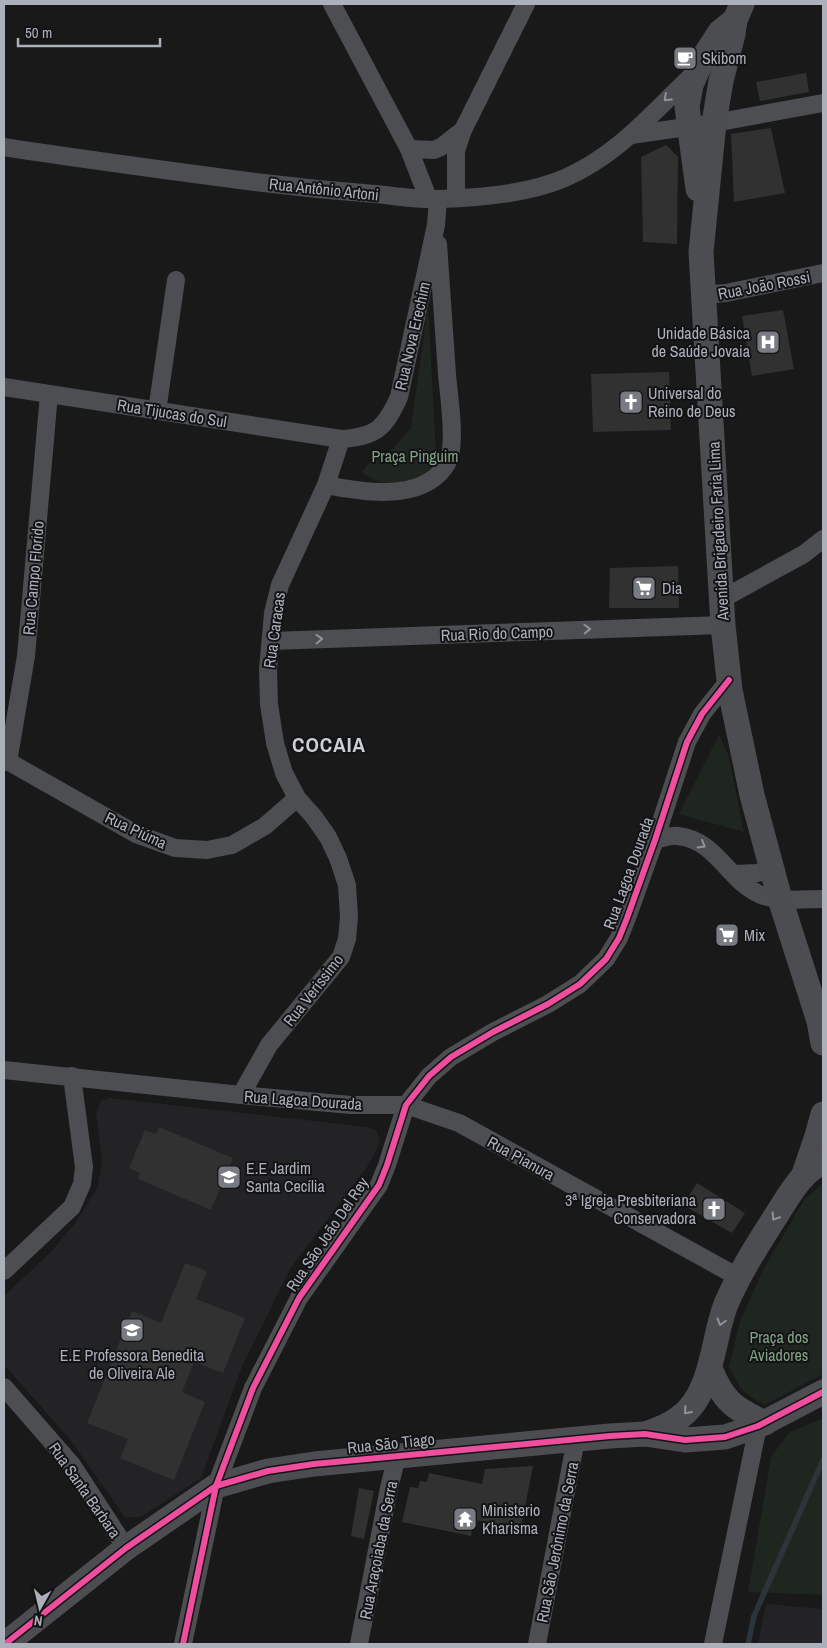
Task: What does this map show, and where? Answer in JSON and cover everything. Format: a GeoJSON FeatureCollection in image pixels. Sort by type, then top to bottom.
{"type":"FeatureCollection","features":[{"type":"Feature","properties":{"kind":"main road"},"geometry":{"type":"LineString","coordinates":[[703,226],[687,107],[691,85],[703,58],[720,32],[738,12]]}},
{"type":"Feature","properties":{"kind":"main road","name":"Avenida Brigadeiro Faria Lima"},"geometry":{"type":"LineString","coordinates":[[738,12],[720,81],[701,252],[723,624],[729,680],[752,795],[780,899],[822,1031]]}},
{"type":"Feature","properties":{"kind":"main road"},"geometry":{"type":"LineString","coordinates":[[645,1434],[665,1427],[681,1417],[693,1404],[710,1368],[725,1307],[738,1277],[802,1177],[818,1136],[823,1114]]}},
{"type":"Feature","properties":{"kind":"main road"},"geometry":{"type":"LineString","coordinates":[[802,1177],[823,1161]]}},
{"type":"Feature","properties":{"kind":"main road"},"geometry":{"type":"LineString","coordinates":[[710,1368],[718,1388],[729,1403],[761,1424]]}},
{"type":"Feature","properties":{"kind":"main road","name":"Rua São Tiago"},"geometry":{"type":"LineString","coordinates":[[5,1644],[126,1548],[216,1486],[268,1471],[314,1464],[397,1456],[645,1434],[685,1440],[725,1437],[761,1424],[823,1392]]}},
{"type":"Feature","properties":{"kind":"street","name":"Rua Nova Erechim"},"geometry":{"type":"LineString","coordinates":[[332,4],[409,149],[433,199],[436,225],[399,397],[391,415],[382,427],[371,434],[341,440]]}},
{"type":"Feature","properties":{"kind":"street"},"geometry":{"type":"LineString","coordinates":[[456,198],[456,151],[463,130],[526,4]]}},
{"type":"Feature","properties":{"kind":"street"},"geometry":{"type":"LineString","coordinates":[[698,70],[720,81]]}},
{"type":"Feature","properties":{"kind":"street","name":"Rua Antônio Artoni"},"geometry":{"type":"LineString","coordinates":[[4,147],[119,165],[314,189],[433,199],[507,194],[537,188],[563,179],[588,167],[631,135],[698,70]]}},
{"type":"Feature","properties":{"kind":"street"},"geometry":{"type":"LineString","coordinates":[[631,135],[714,123],[823,103]]}},
{"type":"Feature","properties":{"kind":"street"},"geometry":{"type":"LineString","coordinates":[[409,149],[434,150],[441,147],[463,130]]}},
{"type":"Feature","properties":{"kind":"street"},"geometry":{"type":"LineString","coordinates":[[326,485],[357,492],[396,492],[407,490],[421,486],[435,478],[445,468],[449,459],[451,448],[450,402],[436,225]]}},
{"type":"Feature","properties":{"kind":"street","name":"Rua João Rossi"},"geometry":{"type":"LineString","coordinates":[[704,295],[726,293],[823,273]]}},
{"type":"Feature","properties":{"kind":"street"},"geometry":{"type":"LineString","coordinates":[[156,411],[176,280]]}},
{"type":"Feature","properties":{"kind":"street","name":"Rua Tijucas do Sul"},"geometry":{"type":"LineString","coordinates":[[4,387],[341,440]]}},
{"type":"Feature","properties":{"kind":"street","name":"Rua Campo Florido"},"geometry":{"type":"LineString","coordinates":[[6,760],[26,656],[49,394]]}},
{"type":"Feature","properties":{"kind":"street","name":"Rua Caracas"},"geometry":{"type":"LineString","coordinates":[[297,798],[284,773],[275,743],[269,704],[268,669],[273,613],[280,585],[326,485],[341,440]]}},
{"type":"Feature","properties":{"kind":"street"},"geometry":{"type":"LineString","coordinates":[[722,599],[804,554],[823,539]]}},
{"type":"Feature","properties":{"kind":"street","name":"Rua Rio do Campo"},"geometry":{"type":"LineString","coordinates":[[271,641],[723,624]]}},
{"type":"Feature","properties":{"kind":"street","name":"Rua Lagoa Dourada"},"geometry":{"type":"LineString","coordinates":[[4,1070],[351,1105],[406,1104],[429,1076],[451,1058],[493,1032],[548,1004],[580,984],[606,959],[619,938],[627,918],[687,742],[702,714],[729,680]]}},
{"type":"Feature","properties":{"kind":"street","name":"Rua Piúma"},"geometry":{"type":"LineString","coordinates":[[6,760],[136,834],[175,848],[207,850],[232,845],[265,826],[297,798]]}},
{"type":"Feature","properties":{"kind":"street","name":"Rua Verissimo"},"geometry":{"type":"LineString","coordinates":[[241,1095],[270,1045],[341,957],[347,939],[349,917],[347,885],[338,858],[328,837],[297,798]]}},
{"type":"Feature","properties":{"kind":"street"},"geometry":{"type":"LineString","coordinates":[[655,840],[676,836],[691,839],[704,845],[744,885],[768,898],[823,900]]}},
{"type":"Feature","properties":{"kind":"street"},"geometry":{"type":"LineString","coordinates":[[734,874],[751,874],[772,869]]}},
{"type":"Feature","properties":{"kind":"street"},"geometry":{"type":"LineString","coordinates":[[4,1271],[72,1207],[82,1184],[84,1167],[72,1076]]}},
{"type":"Feature","properties":{"kind":"street","name":"Rua Pianura"},"geometry":{"type":"LineString","coordinates":[[406,1104],[459,1123],[738,1277]]}},
{"type":"Feature","properties":{"kind":"street","name":"Rua São João Del Rey"},"geometry":{"type":"LineString","coordinates":[[182,1644],[216,1486],[253,1388],[299,1298],[379,1185],[406,1104]]}},
{"type":"Feature","properties":{"kind":"street","name":"Rua Santa Barbara"},"geometry":{"type":"LineString","coordinates":[[4,1387],[72,1465],[126,1548]]}},
{"type":"Feature","properties":{"kind":"street"},"geometry":{"type":"LineString","coordinates":[[713,1644],[761,1424]]}},
{"type":"Feature","properties":{"kind":"street","name":"Rua São Jerônimo da Serra"},"geometry":{"type":"LineString","coordinates":[[537,1644],[576,1439]]}},
{"type":"Feature","properties":{"kind":"street","name":"Rua Araçoiaba da Serra"},"geometry":{"type":"LineString","coordinates":[[359,1644],[389,1488],[397,1456]]}},
{"type":"Feature","properties":{"kind":"shaded area","name":"E.E Professora Benedita de Oliveira Ale"},"geometry":{"type":"Polygon","coordinates":[[[110,1098],[367,1127],[376,1130],[380,1140],[367,1167],[290,1269],[243,1364],[201,1478],[141,1517],[125,1517],[69,1438],[4,1365],[4,1296],[51,1252],[75,1223],[98,1187],[102,1160],[96,1112],[101,1101],[110,1098]]]}},
{"type":"Feature","properties":{"kind":"shaded area"},"geometry":{"type":"Polygon","coordinates":[[[766,1604],[823,1609],[823,1644],[758,1644],[766,1604]]]}},
{"type":"Feature","properties":{"kind":"green space","name":"Praça Pinguim"},"geometry":{"type":"Polygon","coordinates":[[[428,306],[437,469],[408,480],[390,483],[381,482],[362,472],[370,462],[393,449],[411,428],[428,306]]]}},
{"type":"Feature","properties":{"kind":"green space"},"geometry":{"type":"Polygon","coordinates":[[[719,735],[729,757],[744,832],[679,814],[719,735]]]}},
{"type":"Feature","properties":{"kind":"green space","name":"Praça dos Aviadores"},"geometry":{"type":"Polygon","coordinates":[[[823,1183],[823,1374],[765,1405],[743,1390],[729,1367],[740,1321],[764,1268],[804,1200],[823,1183]]]}},
{"type":"Feature","properties":{"kind":"green space"},"geometry":{"type":"Polygon","coordinates":[[[823,1418],[823,1595],[748,1592],[771,1457],[789,1433],[823,1418]]]}},
{"type":"Feature","properties":{"kind":"building"},"geometry":{"type":"Polygon","coordinates":[[[806,73],[809,92],[760,101],[756,82],[806,73]]]}},
{"type":"Feature","properties":{"kind":"building"},"geometry":{"type":"Polygon","coordinates":[[[771,128],[785,193],[734,202],[731,134],[771,128]]]}},
{"type":"Feature","properties":{"kind":"building"},"geometry":{"type":"Polygon","coordinates":[[[666,145],[678,157],[677,244],[643,242],[641,157],[666,145]]]}},
{"type":"Feature","properties":{"kind":"building","name":"Unidade Básica de Saúde Jovaia"},"geometry":{"type":"Polygon","coordinates":[[[783,310],[794,369],[752,376],[742,316],[783,310]]]}},
{"type":"Feature","properties":{"kind":"building","name":"Universal do Reino de Deus"},"geometry":{"type":"Polygon","coordinates":[[[669,372],[671,430],[593,432],[591,374],[669,372]]]}},
{"type":"Feature","properties":{"kind":"building","name":"Dia"},"geometry":{"type":"Polygon","coordinates":[[[678,566],[679,608],[609,608],[610,568],[678,566]]]}},
{"type":"Feature","properties":{"kind":"building"},"geometry":{"type":"Polygon","coordinates":[[[159,1127],[233,1158],[211,1210],[138,1179],[140,1173],[129,1168],[145,1130],[156,1134],[159,1127]]]}},
{"type":"Feature","properties":{"kind":"building","name":"3ª Igreja Presbiteriana Conservadora"},"geometry":{"type":"Polygon","coordinates":[[[697,1183],[745,1213],[732,1233],[683,1205],[697,1183]]]}},
{"type":"Feature","properties":{"kind":"building"},"geometry":{"type":"Polygon","coordinates":[[[185,1263],[207,1271],[196,1299],[245,1318],[223,1373],[194,1362],[182,1392],[205,1402],[174,1480],[120,1458],[128,1439],[87,1423],[132,1311],[161,1323],[185,1263]]]}},
{"type":"Feature","properties":{"kind":"building"},"geometry":{"type":"Polygon","coordinates":[[[533,1466],[521,1528],[474,1520],[471,1536],[402,1522],[410,1487],[418,1488],[420,1481],[427,1482],[429,1473],[482,1484],[485,1469],[533,1466]]]}},
{"type":"Feature","properties":{"kind":"building"},"geometry":{"type":"Polygon","coordinates":[[[359,1488],[374,1491],[364,1539],[351,1536],[359,1488]]]}},
{"type":"Feature","properties":{"kind":"waterway"},"geometry":{"type":"LineString","coordinates":[[748,1644],[754,1616],[823,1460]]}},
{"type":"Feature","properties":{"kind":"cycle path"},"geometry":{"type":"LineString","coordinates":[[183,1644],[216,1486],[253,1388],[299,1298],[379,1185],[406,1105],[429,1076],[451,1057],[493,1032],[548,1004],[580,984],[606,959],[619,938],[627,918],[687,742],[702,714],[729,680]]}},
{"type":"Feature","properties":{"kind":"cycle path"},"geometry":{"type":"LineString","coordinates":[[5,1644],[126,1548],[216,1486],[268,1471],[314,1464],[610,1436],[645,1434],[685,1440],[725,1437],[758,1426],[823,1392]]}},
{"type":"Feature","properties":{"kind":"place","name":"Skibom"},"geometry":{"type":"Point","coordinates":[685,58]}},
{"type":"Feature","properties":{"kind":"place","name":"Unidade Básica de Saúde Jovaia"},"geometry":{"type":"Point","coordinates":[768,342]}},
{"type":"Feature","properties":{"kind":"place","name":"Universal do Reino de Deus"},"geometry":{"type":"Point","coordinates":[631,402]}},
{"type":"Feature","properties":{"kind":"place","name":"Dia"},"geometry":{"type":"Point","coordinates":[644,588]}},
{"type":"Feature","properties":{"kind":"place","name":"Mix"},"geometry":{"type":"Point","coordinates":[727,935]}},
{"type":"Feature","properties":{"kind":"place","name":"E.E Jardim Santa Cecília"},"geometry":{"type":"Point","coordinates":[229,1177]}},
{"type":"Feature","properties":{"kind":"place","name":"3ª Igreja Presbiteriana Conservadora"},"geometry":{"type":"Point","coordinates":[714,1209]}},
{"type":"Feature","properties":{"kind":"place","name":"E.E Professora Benedita de Oliveira Ale"},"geometry":{"type":"Point","coordinates":[132,1330]}},
{"type":"Feature","properties":{"kind":"place","name":"Ministerio Kharisma"},"geometry":{"type":"Point","coordinates":[465,1519]}},
{"type":"Feature","properties":{"kind":"district","name":"COCAIA"},"geometry":{"type":"Point","coordinates":[329,744]}}]}
